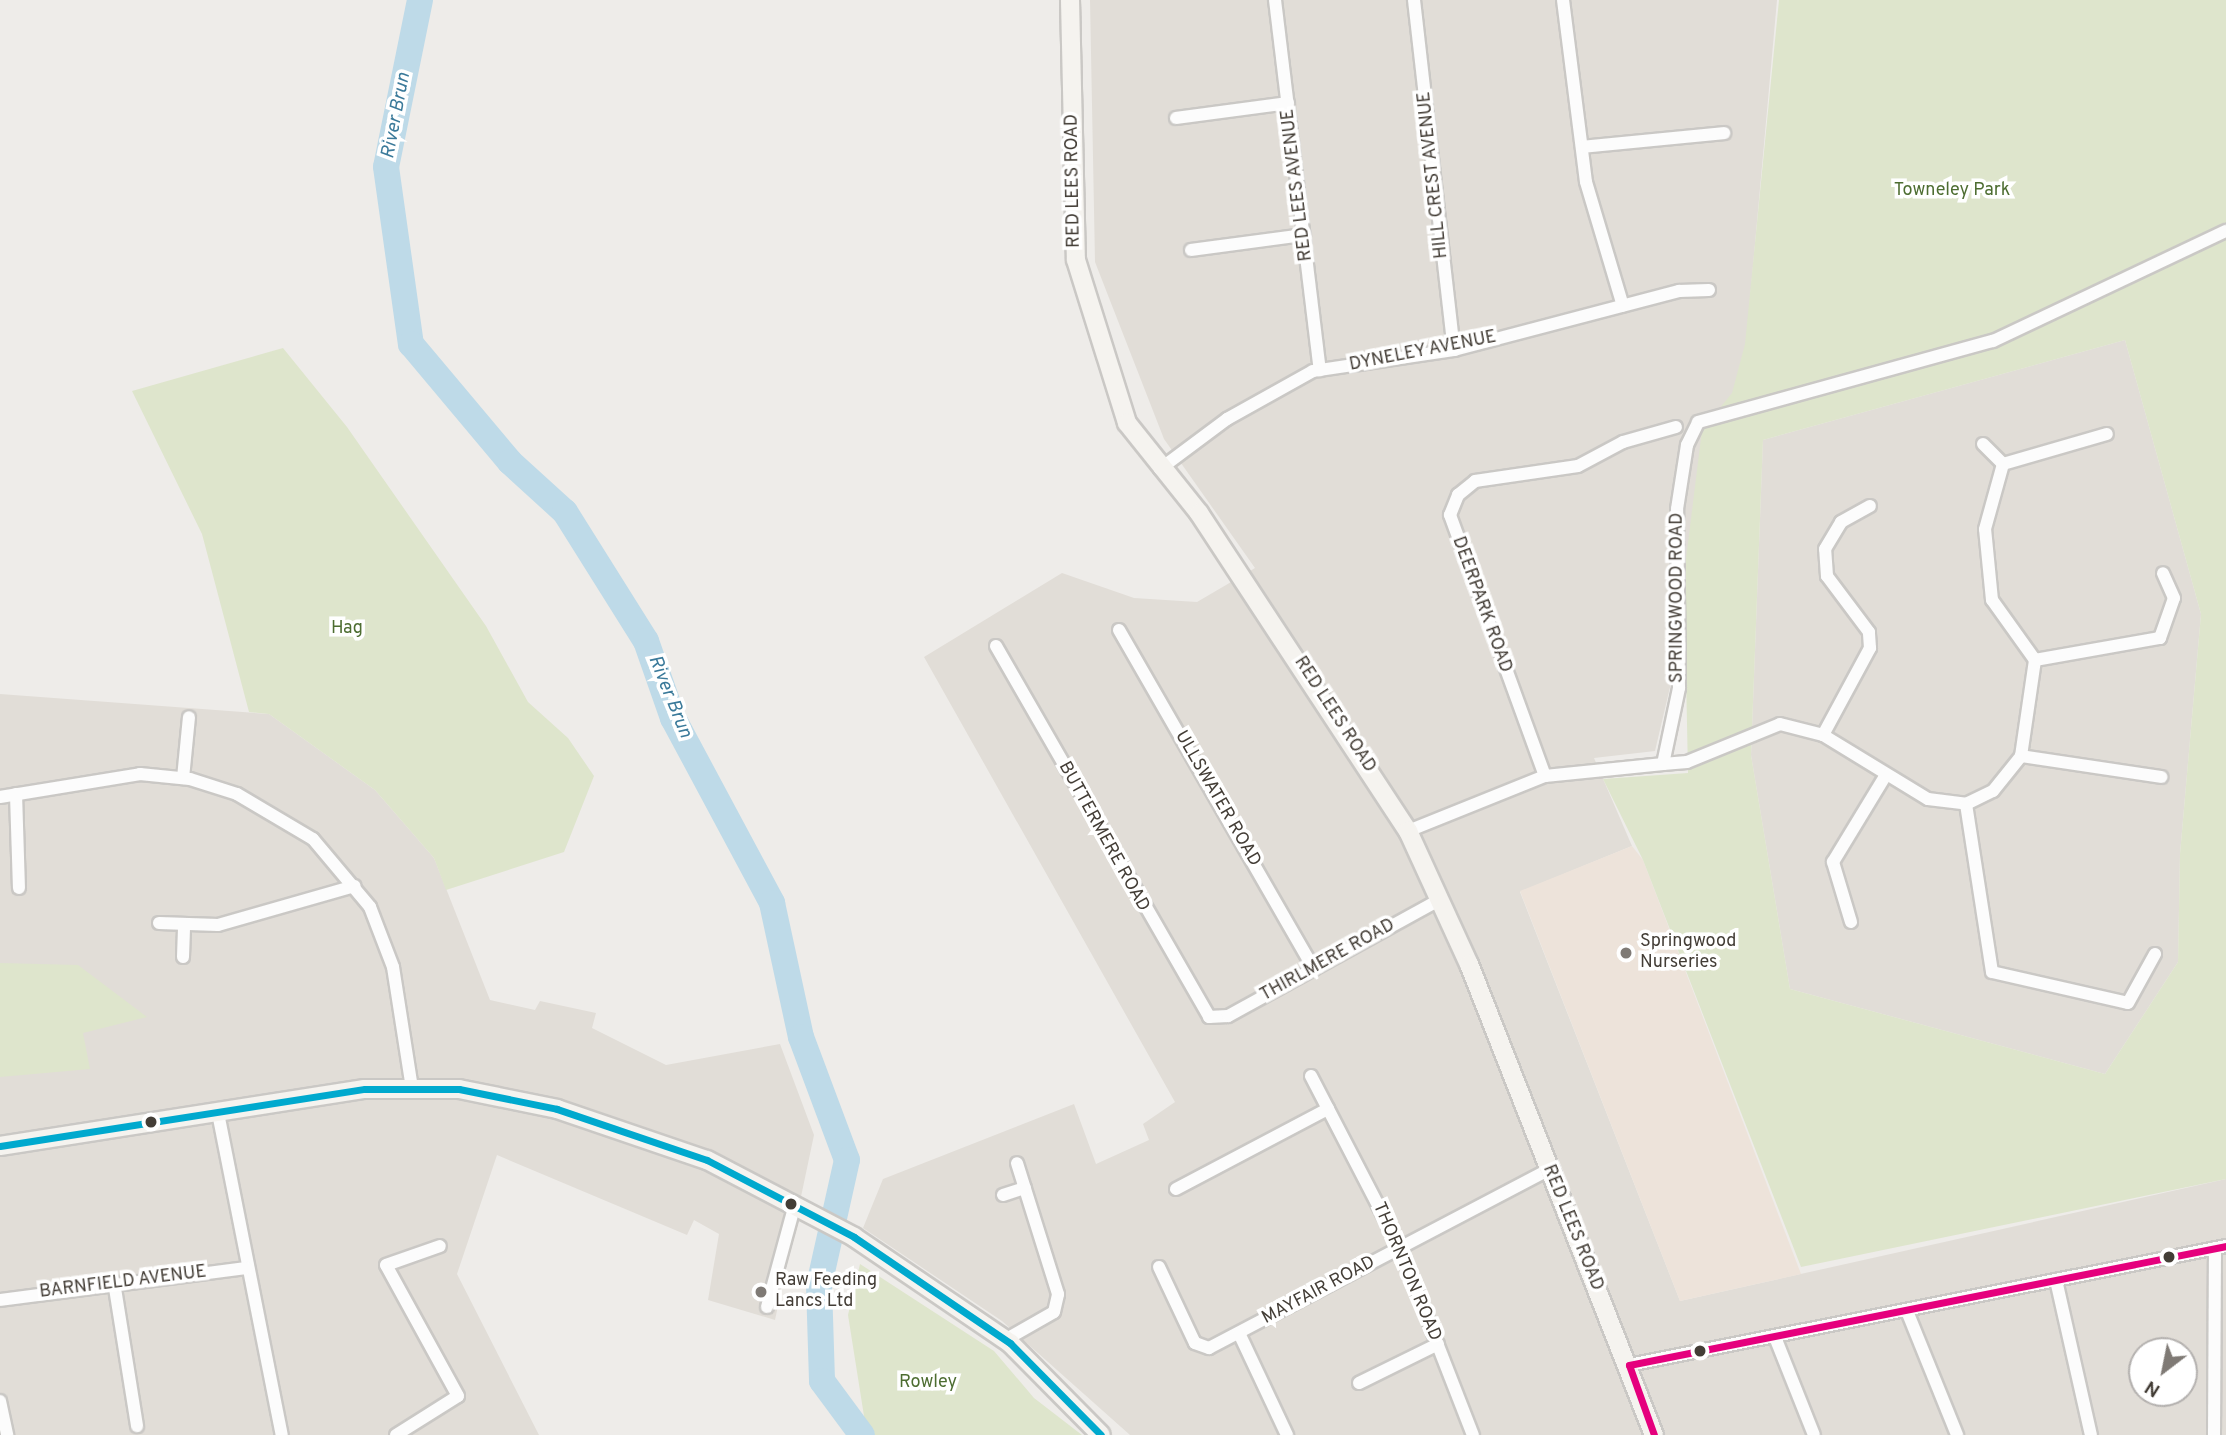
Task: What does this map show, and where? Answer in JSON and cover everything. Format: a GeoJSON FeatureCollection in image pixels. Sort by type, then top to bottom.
{"type":"FeatureCollection","features":[{"type":"Feature","properties":{"kind":"street","name":"RED LEES ROAD"},"geometry":{"type":"LineString","coordinates":[[1070,0],[1076,260],[1127,423],[1160,469],[1199,513],[1408,831],[1629,1365],[1654,1435]]}},
{"type":"Feature","properties":{"kind":"street","name":"RED LEES AVENUE"},"geometry":{"type":"LineString","coordinates":[[1275,0],[1320,370]]}},
{"type":"Feature","properties":{"kind":"street","name":"HILL CREST AVENUE"},"geometry":{"type":"LineString","coordinates":[[1414,0],[1454,351]]}},
{"type":"Feature","properties":{"kind":"street"},"geometry":{"type":"LineString","coordinates":[[1563,0],[1582,147],[1623,306]]}},
{"type":"Feature","properties":{"kind":"street"},"geometry":{"type":"LineString","coordinates":[[1176,118],[1288,103]]}},
{"type":"Feature","properties":{"kind":"street"},"geometry":{"type":"LineString","coordinates":[[1582,147],[1724,133]]}},
{"type":"Feature","properties":{"kind":"street","name":"SPRINGWOOD ROAD"},"geometry":{"type":"LineString","coordinates":[[1663,764],[1679,688],[1677,509],[1687,445],[1698,422],[1993,341],[2226,231]]}},
{"type":"Feature","properties":{"kind":"street"},"geometry":{"type":"LineString","coordinates":[[1191,250],[1304,235]]}},
{"type":"Feature","properties":{"kind":"street","name":"DYNELEY AVENUE"},"geometry":{"type":"LineString","coordinates":[[1160,469],[1227,419],[1320,370],[1454,351],[1695,288],[1709,290]]}},
{"type":"Feature","properties":{"kind":"street","name":"DEERPARK ROAD"},"geometry":{"type":"LineString","coordinates":[[1545,776],[1450,515],[1458,495],[1475,481],[1578,466],[1623,442],[1676,427]]}},
{"type":"Feature","properties":{"kind":"street"},"geometry":{"type":"LineString","coordinates":[[2003,464],[2107,434]]}},
{"type":"Feature","properties":{"kind":"street"},"geometry":{"type":"LineString","coordinates":[[1983,444],[2003,464]]}},
{"type":"Feature","properties":{"kind":"street"},"geometry":{"type":"LineString","coordinates":[[1408,831],[1545,776],[1687,762],[1780,724],[1824,735],[1928,799],[1966,804],[1993,791],[2021,756],[2035,660],[1992,600],[1985,529],[2003,464]]}},
{"type":"Feature","properties":{"kind":"street"},"geometry":{"type":"LineString","coordinates":[[1824,735],[1870,648],[1869,632],[1827,576],[1825,549],[1841,522],[1870,506]]}},
{"type":"Feature","properties":{"kind":"street"},"geometry":{"type":"LineString","coordinates":[[2035,660],[2160,638],[2174,598],[2164,572]]}},
{"type":"Feature","properties":{"kind":"street","name":"ULLSWATER ROAD"},"geometry":{"type":"LineString","coordinates":[[1119,630],[1314,969]]}},
{"type":"Feature","properties":{"kind":"street","name":"BUTTERMERE ROAD"},"geometry":{"type":"LineString","coordinates":[[996,646],[1194,999],[1218,1019]]}},
{"type":"Feature","properties":{"kind":"street"},"geometry":{"type":"LineString","coordinates":[[183,778],[189,717]]}},
{"type":"Feature","properties":{"kind":"street"},"geometry":{"type":"LineString","coordinates":[[2021,756],[2161,777]]}},
{"type":"Feature","properties":{"kind":"street"},"geometry":{"type":"LineString","coordinates":[[0,797],[140,774],[183,778],[237,794],[279,815],[313,839],[355,886],[393,967],[412,1089]]}},
{"type":"Feature","properties":{"kind":"street"},"geometry":{"type":"LineString","coordinates":[[1852,922],[1833,862],[1886,775]]}},
{"type":"Feature","properties":{"kind":"street"},"geometry":{"type":"LineString","coordinates":[[16,794],[19,888]]}},
{"type":"Feature","properties":{"kind":"street"},"geometry":{"type":"LineString","coordinates":[[1966,804],[1992,972],[2128,1003],[2155,954]]}},
{"type":"Feature","properties":{"kind":"street"},"geometry":{"type":"LineString","coordinates":[[159,923],[218,925],[355,886]]}},
{"type":"Feature","properties":{"kind":"street","name":"THIRLMERE ROAD"},"geometry":{"type":"LineString","coordinates":[[1218,1019],[1437,901]]}},
{"type":"Feature","properties":{"kind":"street"},"geometry":{"type":"LineString","coordinates":[[183,957],[184,924]]}},
{"type":"Feature","properties":{"kind":"street","name":"THORNTON ROAD"},"geometry":{"type":"LineString","coordinates":[[1311,1076],[1400,1248],[1473,1435]]}},
{"type":"Feature","properties":{"kind":"street"},"geometry":{"type":"LineString","coordinates":[[0,1146],[218,1113],[311,1095],[412,1089],[508,1097],[636,1132],[795,1204],[1005,1340],[1101,1435]]}},
{"type":"Feature","properties":{"kind":"street"},"geometry":{"type":"LineString","coordinates":[[1176,1189],[1328,1110]]}},
{"type":"Feature","properties":{"kind":"street"},"geometry":{"type":"LineString","coordinates":[[218,1113],[246,1268],[282,1435]]}},
{"type":"Feature","properties":{"kind":"street"},"geometry":{"type":"LineString","coordinates":[[1005,1340],[1057,1305],[1017,1163]]}},
{"type":"Feature","properties":{"kind":"street","name":"MAYFAIR ROAD"},"geometry":{"type":"LineString","coordinates":[[1159,1267],[1195,1343],[1209,1348],[1548,1170]]}},
{"type":"Feature","properties":{"kind":"street"},"geometry":{"type":"LineString","coordinates":[[1003,1195],[1025,1188]]}},
{"type":"Feature","properties":{"kind":"street"},"geometry":{"type":"LineString","coordinates":[[767,1307],[795,1204]]}},
{"type":"Feature","properties":{"kind":"street"},"geometry":{"type":"LineString","coordinates":[[396,1435],[458,1396],[386,1265],[440,1246]]}},
{"type":"Feature","properties":{"kind":"street"},"geometry":{"type":"LineString","coordinates":[[1629,1365],[2220,1247],[2214,1435]]}},
{"type":"Feature","properties":{"kind":"street","name":"BARNFIELD AVENUE"},"geometry":{"type":"LineString","coordinates":[[0,1300],[114,1282],[246,1268]]}},
{"type":"Feature","properties":{"kind":"street"},"geometry":{"type":"LineString","coordinates":[[2056,1280],[2091,1435]]}},
{"type":"Feature","properties":{"kind":"street"},"geometry":{"type":"LineString","coordinates":[[114,1282],[137,1426]]}},
{"type":"Feature","properties":{"kind":"street"},"geometry":{"type":"LineString","coordinates":[[1907,1311],[1957,1435]]}},
{"type":"Feature","properties":{"kind":"street"},"geometry":{"type":"LineString","coordinates":[[1239,1333],[1287,1435]]}},
{"type":"Feature","properties":{"kind":"street"},"geometry":{"type":"LineString","coordinates":[[1775,1337],[1814,1435]]}},
{"type":"Feature","properties":{"kind":"street"},"geometry":{"type":"LineString","coordinates":[[1359,1383],[1437,1344]]}},
{"type":"Feature","properties":{"kind":"street"},"geometry":{"type":"LineString","coordinates":[[0,1401],[7,1435]]}},
{"type":"Feature","properties":{"kind":"shaded area"},"geometry":{"type":"Polygon","coordinates":[[[1090,0],[1777,0],[1743,377],[1655,751],[1594,758],[1632,846],[1520,892],[1680,1301],[2226,1179],[2226,1435],[1130,1435],[1002,1321],[863,1228],[883,1179],[1074,1104],[1096,1164],[1149,1140],[1143,1124],[1175,1102],[924,657],[1062,573],[1134,598],[1197,602],[1255,568],[1164,439],[1095,262],[1090,0]]]}},
{"type":"Feature","properties":{"kind":"shaded area"},"geometry":{"type":"Polygon","coordinates":[[[2125,340],[2201,614],[2180,854],[2178,962],[2105,1074],[1790,989],[1751,755],[1763,440],[2125,340]]]}},
{"type":"Feature","properties":{"kind":"shaded area"},"geometry":{"type":"Polygon","coordinates":[[[0,694],[269,714],[375,790],[434,858],[490,1000],[535,1010],[540,1001],[596,1013],[592,1028],[666,1065],[780,1044],[814,1135],[775,1320],[708,1300],[719,1234],[694,1220],[687,1235],[497,1155],[457,1274],[539,1435],[0,1435],[0,694]]]}},
{"type":"Feature","properties":{"kind":"shaded area"},"geometry":{"type":"Polygon","coordinates":[[[1632,846],[1643,860],[1801,1274],[1680,1301],[1520,891],[1632,846]]]}},
{"type":"Feature","properties":{"kind":"green space","name":"Towneley Park"},"geometry":{"type":"Polygon","coordinates":[[[1779,0],[2226,0],[2226,1179],[1801,1267],[1643,860],[1603,779],[1688,773],[1684,575],[1702,430],[1732,393],[1745,344],[1779,0]],[[2125,340],[1763,440],[1751,755],[1790,989],[2105,1074],[2178,962],[2180,854],[2201,614],[2125,340]]]}},
{"type":"Feature","properties":{"kind":"green space","name":"Hag"},"geometry":{"type":"Polygon","coordinates":[[[283,348],[347,427],[486,626],[528,702],[568,738],[594,776],[564,852],[446,890],[434,858],[375,790],[269,714],[249,712],[202,534],[132,391],[283,348]]]}},
{"type":"Feature","properties":{"kind":"green space"},"geometry":{"type":"Polygon","coordinates":[[[0,963],[78,965],[147,1017],[83,1033],[90,1069],[0,1077],[0,963]]]}},
{"type":"Feature","properties":{"kind":"green space","name":"Rowley"},"geometry":{"type":"Polygon","coordinates":[[[860,1264],[994,1351],[1034,1398],[1082,1435],[867,1435],[848,1315],[860,1264]]]}},
{"type":"Feature","properties":{"kind":"waterway"},"geometry":{"type":"LineString","coordinates":[[412,0],[418,8]]}},
{"type":"Feature","properties":{"kind":"waterway","name":"River Brun"},"geometry":{"type":"LineString","coordinates":[[420,0],[386,167],[411,344],[510,462],[565,512],[646,641],[673,718],[772,903],[801,1037],[847,1160],[819,1285],[822,1381],[862,1435]]}},
{"type":"Feature","properties":{"kind":"transit line"},"geometry":{"type":"LineString","coordinates":[[0,1146],[365,1089],[459,1089],[557,1109],[707,1160],[854,1237],[1010,1343],[1101,1435]]}},
{"type":"Feature","properties":{"kind":"transit line"},"geometry":{"type":"LineString","coordinates":[[1629,1365],[2226,1246]]}},
{"type":"Feature","properties":{"kind":"transit line"},"geometry":{"type":"LineString","coordinates":[[1629,1365],[1654,1435]]}},
{"type":"Feature","properties":{"kind":"place","name":"Springwood Nurseries"},"geometry":{"type":"Point","coordinates":[1626,953]}},
{"type":"Feature","properties":{"kind":"place","name":"Raw Feeding Lancs Ltd"},"geometry":{"type":"Point","coordinates":[761,1292]}}]}
